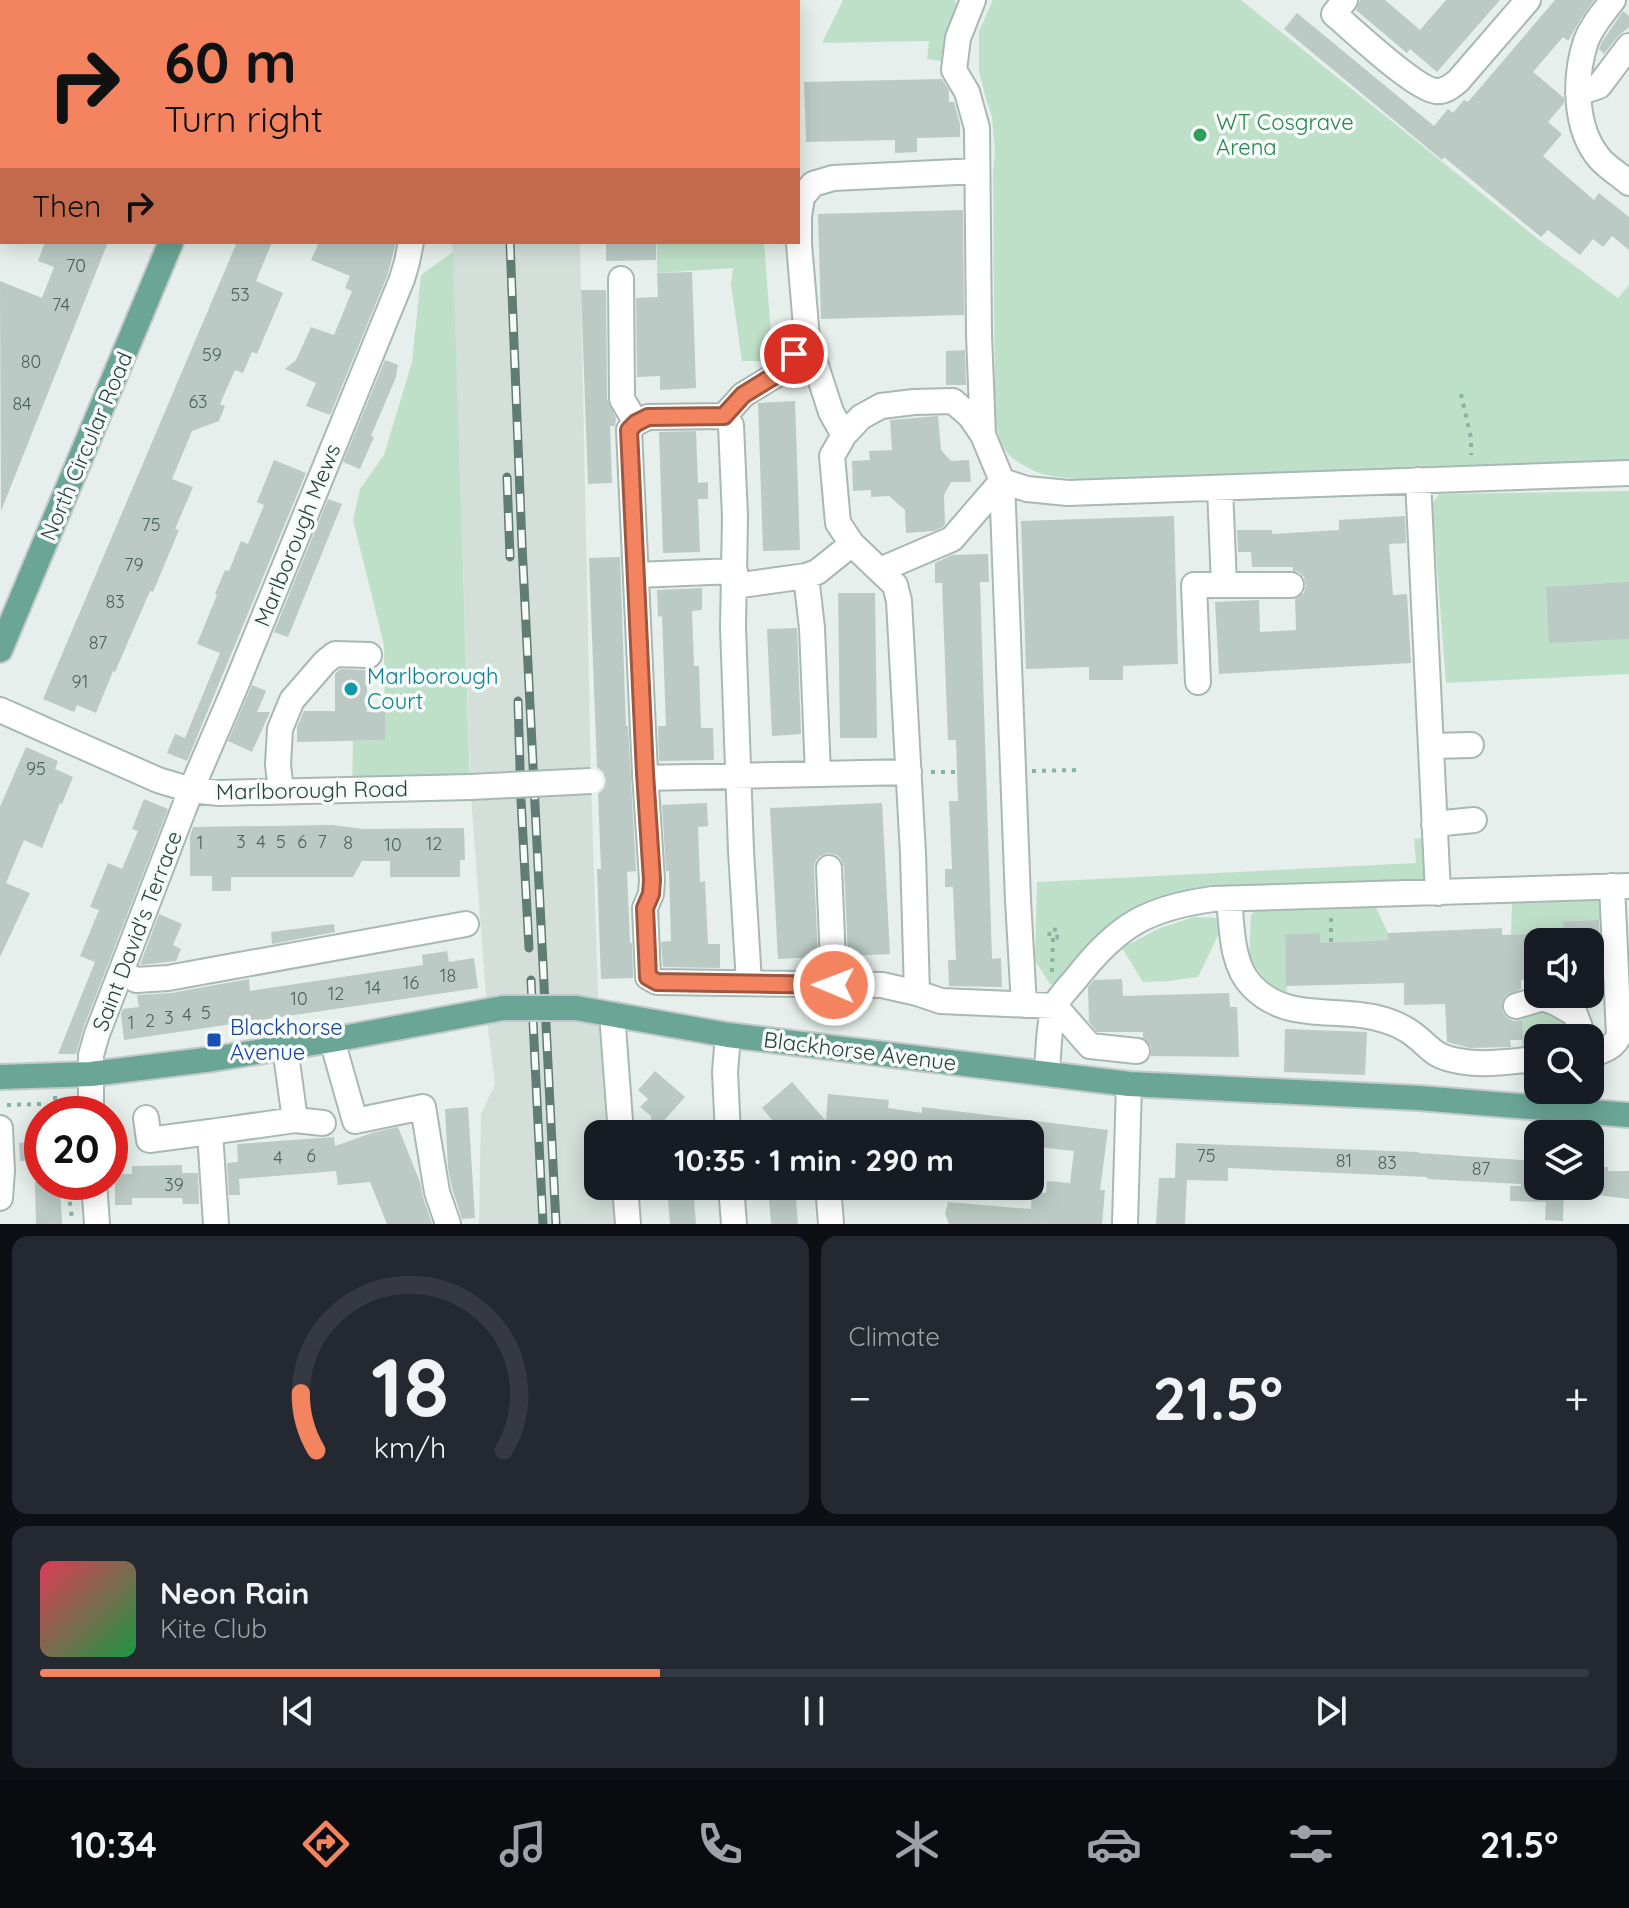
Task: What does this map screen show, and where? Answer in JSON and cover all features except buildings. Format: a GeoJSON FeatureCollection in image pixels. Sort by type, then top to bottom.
{"type":"FeatureCollection","features":[{"type":"Feature","properties":{"kind":"main road","name":"North Circular Road"},"geometry":{"type":"LineString","coordinates":[[0,650],[170,244]]}},
{"type":"Feature","properties":{"kind":"main road","name":"Blackhorse Avenue"},"geometry":{"type":"LineString","coordinates":[[0,1077],[91,1074],[213,1059],[503,1008],[576,1008],[728,1035],[1129,1084],[1419,1098],[1629,1115]]}},
{"type":"Feature","properties":{"kind":"street"},"geometry":{"type":"LineString","coordinates":[[973,0],[958,38],[954,70],[967,92],[977,128],[983,435]]}},
{"type":"Feature","properties":{"kind":"street"},"geometry":{"type":"LineString","coordinates":[[1332,5],[1418,84],[1435,91],[1446,90],[1458,81],[1528,0]]}},
{"type":"Feature","properties":{"kind":"street"},"geometry":{"type":"LineString","coordinates":[[1613,0],[1586,41],[1578,93],[1580,115],[1592,147],[1601,160],[1629,183]]}},
{"type":"Feature","properties":{"kind":"street"},"geometry":{"type":"LineString","coordinates":[[1578,93],[1599,86],[1629,46]]}},
{"type":"Feature","properties":{"kind":"street"},"geometry":{"type":"LineString","coordinates":[[800,210],[802,197],[813,184],[833,178],[977,171]]}},
{"type":"Feature","properties":{"kind":"street","name":"Marlborough Mews"},"geometry":{"type":"LineString","coordinates":[[191,790],[402,279],[411,244]]}},
{"type":"Feature","properties":{"kind":"street"},"geometry":{"type":"LineString","coordinates":[[799,244],[807,338],[831,412],[844,435]]}},
{"type":"Feature","properties":{"kind":"street"},"geometry":{"type":"LineString","coordinates":[[621,279],[622,399],[636,423]]}},
{"type":"Feature","properties":{"kind":"street"},"geometry":{"type":"LineString","coordinates":[[807,338],[782,371],[743,395],[724,416],[648,417],[629,430],[652,880],[651,894],[645,908],[648,977],[657,982],[882,985],[941,1001],[1055,1006],[1090,1046],[1137,1051]]}},
{"type":"Feature","properties":{"kind":"street"},"geometry":{"type":"LineString","coordinates":[[917,993],[899,601],[895,585],[852,544],[838,523],[832,456],[844,435],[861,417],[881,406],[953,401],[970,416],[983,435],[1002,481],[1024,1005]]}},
{"type":"Feature","properties":{"kind":"street"},"geometry":{"type":"LineString","coordinates":[[724,416],[731,425],[735,517],[733,627],[749,983]]}},
{"type":"Feature","properties":{"kind":"street"},"geometry":{"type":"LineString","coordinates":[[1002,481],[1027,489],[1068,493],[1629,473]]}},
{"type":"Feature","properties":{"kind":"street"},"geometry":{"type":"LineString","coordinates":[[1418,480],[1438,893]]}},
{"type":"Feature","properties":{"kind":"street"},"geometry":{"type":"LineString","coordinates":[[880,570],[952,539],[1002,481]]}},
{"type":"Feature","properties":{"kind":"street"},"geometry":{"type":"LineString","coordinates":[[1220,488],[1224,585]]}},
{"type":"Feature","properties":{"kind":"street"},"geometry":{"type":"LineString","coordinates":[[636,575],[735,579],[806,576],[817,572],[852,544]]}},
{"type":"Feature","properties":{"kind":"street"},"geometry":{"type":"LineString","coordinates":[[806,576],[812,628],[818,774]]}},
{"type":"Feature","properties":{"kind":"street"},"geometry":{"type":"LineString","coordinates":[[1198,682],[1194,585],[1291,585]]}},
{"type":"Feature","properties":{"kind":"street"},"geometry":{"type":"LineString","coordinates":[[281,791],[278,765],[280,729],[292,700],[335,654],[369,655]]}},
{"type":"Feature","properties":{"kind":"street","name":"Marlborough Road"},"geometry":{"type":"LineString","coordinates":[[0,710],[158,780],[191,790],[219,793],[591,781]]}},
{"type":"Feature","properties":{"kind":"street"},"geometry":{"type":"LineString","coordinates":[[1431,746],[1471,745]]}},
{"type":"Feature","properties":{"kind":"street"},"geometry":{"type":"LineString","coordinates":[[645,778],[909,772]]}},
{"type":"Feature","properties":{"kind":"street","name":"Saint David's Terrace"},"geometry":{"type":"LineString","coordinates":[[91,1096],[91,1055],[97,1034],[191,790]]}},
{"type":"Feature","properties":{"kind":"street"},"geometry":{"type":"LineString","coordinates":[[1434,824],[1474,820]]}},
{"type":"Feature","properties":{"kind":"street"},"geometry":{"type":"LineString","coordinates":[[829,868],[834,985]]}},
{"type":"Feature","properties":{"kind":"street"},"geometry":{"type":"LineString","coordinates":[[1047,1074],[1055,1006],[1109,941],[1149,914],[1181,903],[1229,899],[1620,886],[1619,1036],[1615,1044],[1604,1050]]}},
{"type":"Feature","properties":{"kind":"street"},"geometry":{"type":"LineString","coordinates":[[1229,899],[1240,967],[1253,988],[1283,1008],[1374,1017],[1413,1034],[1442,1058],[1492,1063],[1524,1060]]}},
{"type":"Feature","properties":{"kind":"street"},"geometry":{"type":"LineString","coordinates":[[121,972],[136,980],[168,978],[466,924]]}},
{"type":"Feature","properties":{"kind":"street"},"geometry":{"type":"LineString","coordinates":[[1516,1006],[1543,998],[1575,1014],[1579,1024]]}},
{"type":"Feature","properties":{"kind":"street"},"geometry":{"type":"LineString","coordinates":[[615,1015],[613,1027],[620,1120]]}},
{"type":"Feature","properties":{"kind":"street"},"geometry":{"type":"LineString","coordinates":[[727,1120],[725,1072],[728,1035]]}},
{"type":"Feature","properties":{"kind":"street"},"geometry":{"type":"LineString","coordinates":[[332,1040],[355,1121],[423,1107],[437,1192],[448,1224]]}},
{"type":"Feature","properties":{"kind":"street"},"geometry":{"type":"LineString","coordinates":[[285,1047],[295,1120]]}},
{"type":"Feature","properties":{"kind":"street"},"geometry":{"type":"LineString","coordinates":[[1125,1224],[1129,1084]]}},
{"type":"Feature","properties":{"kind":"street"},"geometry":{"type":"LineString","coordinates":[[146,1118],[149,1140],[295,1120],[323,1123]]}},
{"type":"Feature","properties":{"kind":"street"},"geometry":{"type":"LineString","coordinates":[[0,1128],[0,1198]]}},
{"type":"Feature","properties":{"kind":"street"},"geometry":{"type":"LineString","coordinates":[[210,1132],[216,1224]]}},
{"type":"Feature","properties":{"kind":"street"},"geometry":{"type":"LineString","coordinates":[[95,1200],[97,1224]]}},
{"type":"Feature","properties":{"kind":"street"},"geometry":{"type":"LineString","coordinates":[[626,1200],[628,1224]]}},
{"type":"Feature","properties":{"kind":"street"},"geometry":{"type":"LineString","coordinates":[[732,1200],[734,1224]]}},
{"type":"Feature","properties":{"kind":"street"},"geometry":{"type":"LineString","coordinates":[[829,1200],[831,1224]]}},
{"type":"Feature","properties":{"kind":"path"},"geometry":{"type":"LineString","coordinates":[[1461,394],[1471,438],[1472,478]]}},
{"type":"Feature","properties":{"kind":"path"},"geometry":{"type":"LineString","coordinates":[[1053,938],[1055,1006]]}},
{"type":"Feature","properties":{"kind":"path"},"geometry":{"type":"LineString","coordinates":[[0,1109],[2,1105],[24,1104]]}},
{"type":"Feature","properties":{"kind":"path"},"geometry":{"type":"LineString","coordinates":[[69,1200],[72,1224]]}},
{"type":"Feature","properties":{"kind":"shaded area"},"geometry":{"type":"Polygon","coordinates":[[[452,244],[580,244],[598,996],[610,1120],[584,1120],[584,1200],[616,1200],[619,1224],[479,1224],[481,1114],[495,1084],[471,795],[452,244]]]}},
{"type":"Feature","properties":{"kind":"green space"},"geometry":{"type":"Polygon","coordinates":[[[843,0],[954,0],[958,20],[941,61],[927,59],[929,41],[822,43],[843,0]]]}},
{"type":"Feature","properties":{"kind":"green space","name":"WT Cosgrave Arena"},"geometry":{"type":"Polygon","coordinates":[[[993,0],[1241,0],[1538,239],[1618,298],[1629,285],[1629,463],[1099,479],[1047,475],[1016,460],[1001,443],[995,416],[995,151],[992,117],[979,71],[979,31],[993,0]]]}},
{"type":"Feature","properties":{"kind":"green space"},"geometry":{"type":"Polygon","coordinates":[[[657,244],[764,244],[773,361],[742,361],[731,284],[733,268],[657,273],[657,244]]]}},
{"type":"Feature","properties":{"kind":"green space"},"geometry":{"type":"Polygon","coordinates":[[[453,252],[470,787],[352,789],[353,741],[385,740],[384,645],[353,520],[360,489],[384,455],[412,362],[421,275],[453,252]]]}},
{"type":"Feature","properties":{"kind":"green space"},"geometry":{"type":"Polygon","coordinates":[[[1629,491],[1629,674],[1446,683],[1432,504],[1439,494],[1629,491]]]}},
{"type":"Feature","properties":{"kind":"green space"},"geometry":{"type":"Polygon","coordinates":[[[1431,837],[1433,886],[1177,900],[1065,985],[1050,984],[1035,961],[1037,882],[1416,863],[1414,839],[1431,837]]]}},
{"type":"Feature","properties":{"kind":"green space"},"geometry":{"type":"Polygon","coordinates":[[[1592,899],[1602,903],[1603,920],[1564,921],[1564,928],[1524,928],[1524,934],[1511,934],[1512,903],[1592,899]]]}},
{"type":"Feature","properties":{"kind":"green space"},"geometry":{"type":"Polygon","coordinates":[[[1376,908],[1388,933],[1388,940],[1321,943],[1320,933],[1285,934],[1287,997],[1272,989],[1249,958],[1251,915],[1257,909],[1376,908]]]}},
{"type":"Feature","properties":{"kind":"green space"},"geometry":{"type":"Polygon","coordinates":[[[1194,917],[1221,918],[1223,925],[1198,977],[1143,982],[1122,948],[1160,928],[1194,917]]]}},
{"type":"Feature","properties":{"kind":"green space"},"geometry":{"type":"Polygon","coordinates":[[[1533,1009],[1560,1017],[1569,1024],[1524,1024],[1522,1056],[1522,1017],[1533,1009]]]}},
{"type":"Feature","properties":{"kind":"railway"},"geometry":{"type":"LineString","coordinates":[[510,244],[556,1224]]}},
{"type":"Feature","properties":{"kind":"railway"},"geometry":{"type":"LineString","coordinates":[[507,477],[510,557]]}},
{"type":"Feature","properties":{"kind":"railway"},"geometry":{"type":"LineString","coordinates":[[518,701],[529,948]]}},
{"type":"Feature","properties":{"kind":"railway"},"geometry":{"type":"LineString","coordinates":[[531,980],[543,1224]]}},
{"type":"Feature","properties":{"kind":"place","name":"WT Cosgrave Arena"},"geometry":{"type":"Point","coordinates":[1200,135]}},
{"type":"Feature","properties":{"kind":"place","name":"Marlborough Court"},"geometry":{"type":"Point","coordinates":[351,689]}},
{"type":"Feature","properties":{"kind":"place","name":"Blackhorse Avenue"},"geometry":{"type":"Point","coordinates":[214,1040]}},
{"type":"Feature","properties":{"kind":"route"},"geometry":{"type":"LineString","coordinates":[[794,354],[782,371],[743,395],[724,416],[648,417],[629,430],[652,880],[651,894],[645,908],[648,977],[657,982],[834,985]]}}]}
